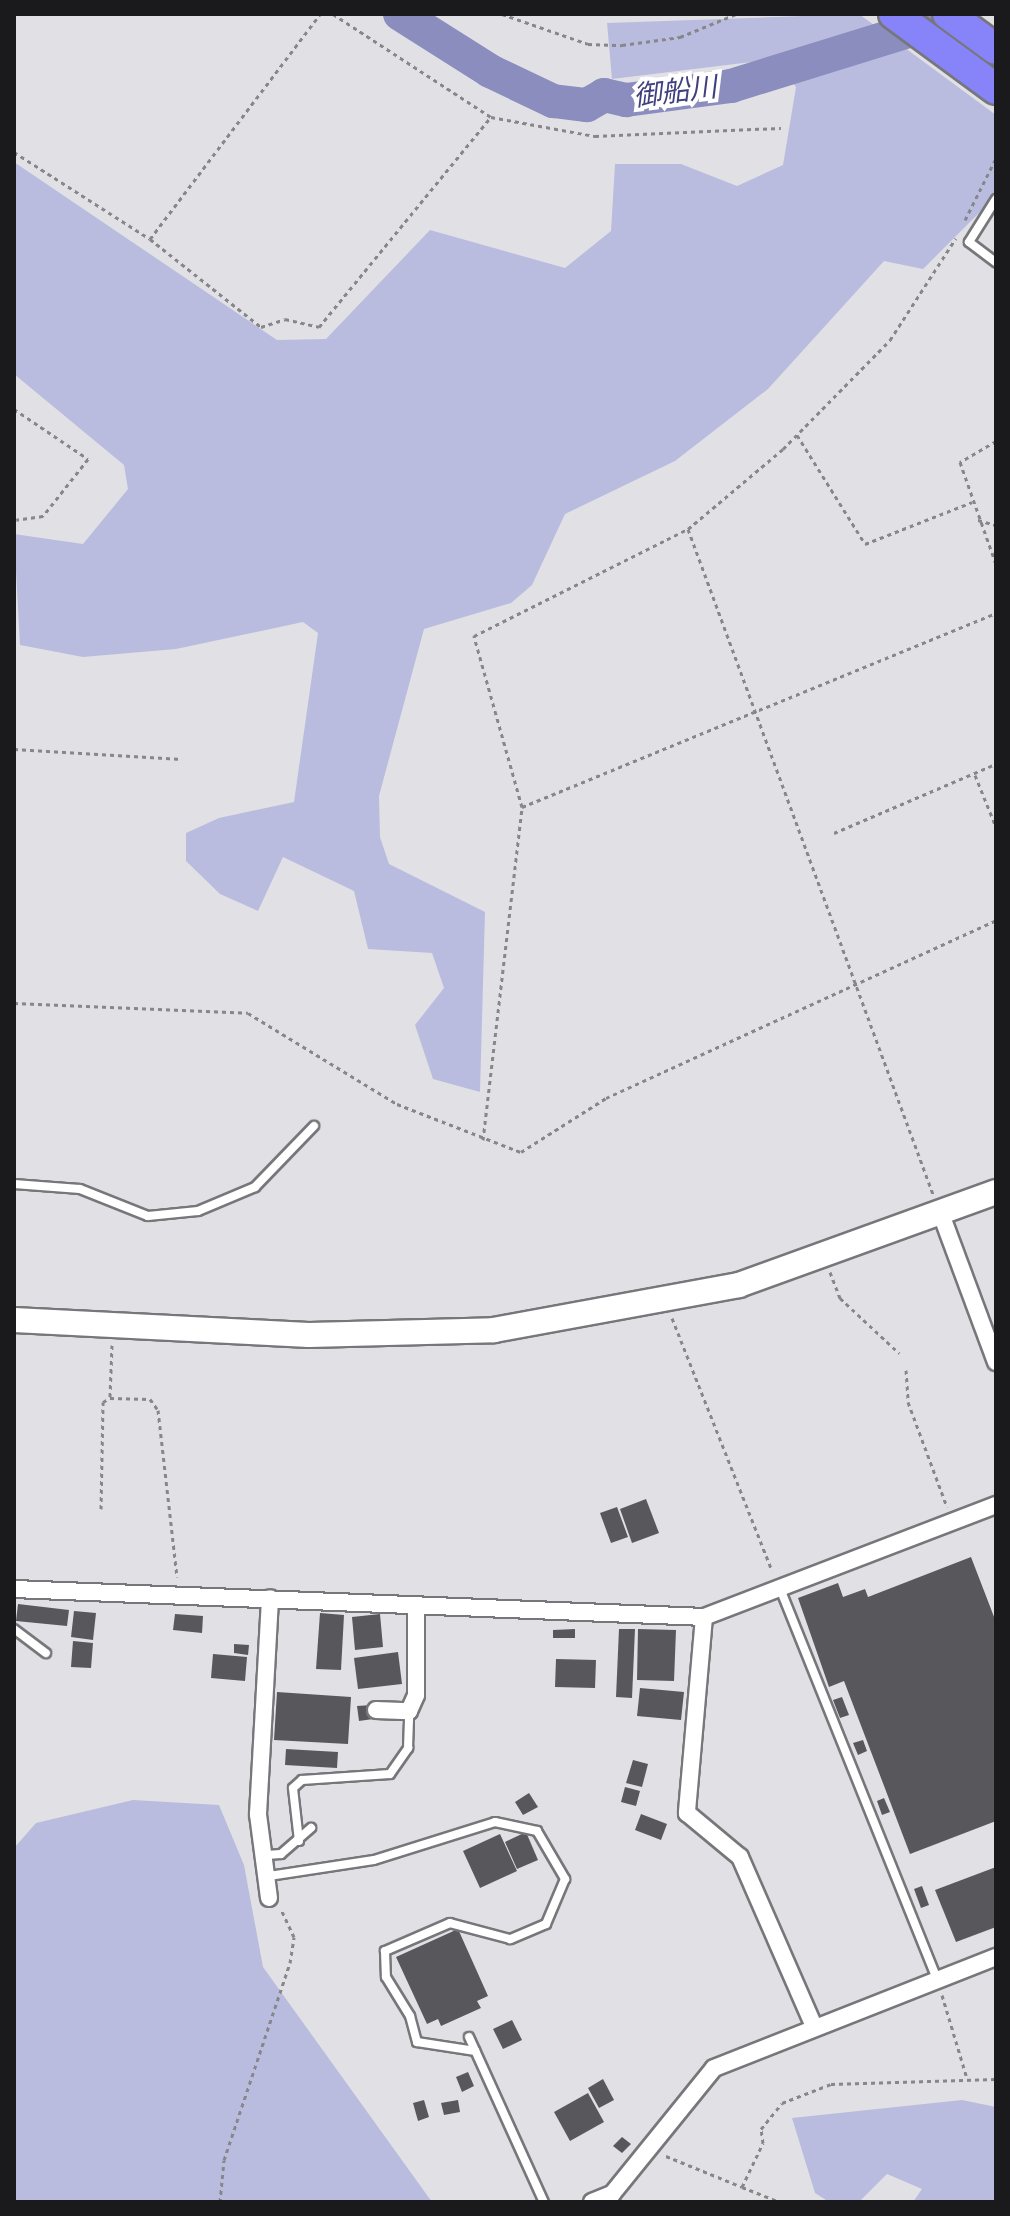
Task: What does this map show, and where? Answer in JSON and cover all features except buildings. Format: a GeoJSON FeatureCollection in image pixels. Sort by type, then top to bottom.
{"type":"FeatureCollection","features":[{"type":"Feature","properties":{"kind":"highway"},"geometry":{"type":"LineString","coordinates":[[894,14],[996,89]]}},
{"type":"Feature","properties":{"kind":"highway"},"geometry":{"type":"LineString","coordinates":[[948,14],[996,49]]}},
{"type":"Feature","properties":{"kind":"street"},"geometry":{"type":"LineString","coordinates":[[14,1320],[409,1335],[666,1303],[826,1258],[996,1192]]}},
{"type":"Feature","properties":{"kind":"street"},"geometry":{"type":"LineString","coordinates":[[941,1214],[996,1362]]}},
{"type":"Feature","properties":{"kind":"street"},"geometry":{"type":"LineString","coordinates":[[14,1589],[704,1617],[781,1591],[996,1505]]}},
{"type":"Feature","properties":{"kind":"street"},"geometry":{"type":"LineString","coordinates":[[269,1898],[269,1876],[258,1814],[270,1598]]}},
{"type":"Feature","properties":{"kind":"street"},"geometry":{"type":"LineString","coordinates":[[376,1710],[409,1711],[416,1695],[416,1606]]}},
{"type":"Feature","properties":{"kind":"street"},"geometry":{"type":"LineString","coordinates":[[704,1617],[687,1813],[740,1857],[814,2026]]}},
{"type":"Feature","properties":{"kind":"street"},"geometry":{"type":"LineString","coordinates":[[592,2202],[612,2194],[714,2068],[814,2026],[996,1957]]}},
{"type":"Feature","properties":{"kind":"lane"},"geometry":{"type":"LineString","coordinates":[[996,199],[969,242],[996,262]]}},
{"type":"Feature","properties":{"kind":"lane"},"geometry":{"type":"LineString","coordinates":[[14,1184],[80,1189],[148,1216],[198,1211],[255,1187],[314,1126]]}},
{"type":"Feature","properties":{"kind":"lane"},"geometry":{"type":"LineString","coordinates":[[781,1591],[938,1980]]}},
{"type":"Feature","properties":{"kind":"lane"},"geometry":{"type":"LineString","coordinates":[[14,1629],[46,1653]]}},
{"type":"Feature","properties":{"kind":"lane"},"geometry":{"type":"LineString","coordinates":[[299,1841],[293,1788],[302,1780],[390,1774],[408,1748],[409,1711]]}},
{"type":"Feature","properties":{"kind":"lane"},"geometry":{"type":"LineString","coordinates":[[269,1876],[374,1860],[495,1822],[537,1831],[565,1879],[546,1924],[510,1939],[450,1923],[385,1951],[386,1977],[417,2042],[475,2051]]}},
{"type":"Feature","properties":{"kind":"lane"},"geometry":{"type":"LineString","coordinates":[[266,1855],[299,1841],[311,1828]]}},
{"type":"Feature","properties":{"kind":"lane"},"geometry":{"type":"LineString","coordinates":[[469,2037],[544,2202]]}},
{"type":"Feature","properties":{"kind":"path"},"geometry":{"type":"LineString","coordinates":[[150,239],[320,14]]}},
{"type":"Feature","properties":{"kind":"path"},"geometry":{"type":"LineString","coordinates":[[333,14],[491,117],[595,136],[781,128]]}},
{"type":"Feature","properties":{"kind":"path"},"geometry":{"type":"LineString","coordinates":[[502,14],[588,44],[622,45],[680,37],[736,14]]}},
{"type":"Feature","properties":{"kind":"path"},"geometry":{"type":"LineString","coordinates":[[14,152],[150,239],[261,327],[285,319],[319,327],[491,117]]}},
{"type":"Feature","properties":{"kind":"path"},"geometry":{"type":"LineString","coordinates":[[483,1140],[522,807],[474,636],[688,529],[797,435],[916,305],[995,160]]}},
{"type":"Feature","properties":{"kind":"path"},"geometry":{"type":"LineString","coordinates":[[14,409],[88,459],[43,516],[16,520]]}},
{"type":"Feature","properties":{"kind":"path"},"geometry":{"type":"LineString","coordinates":[[797,435],[865,544],[972,502]]}},
{"type":"Feature","properties":{"kind":"path"},"geometry":{"type":"LineString","coordinates":[[996,441],[960,462],[996,564]]}},
{"type":"Feature","properties":{"kind":"path"},"geometry":{"type":"LineString","coordinates":[[978,520],[996,525]]}},
{"type":"Feature","properties":{"kind":"path"},"geometry":{"type":"LineString","coordinates":[[688,529],[756,710],[853,988],[941,1214]]}},
{"type":"Feature","properties":{"kind":"path"},"geometry":{"type":"LineString","coordinates":[[522,807],[996,613]]}},
{"type":"Feature","properties":{"kind":"path"},"geometry":{"type":"LineString","coordinates":[[14,749],[182,759]]}},
{"type":"Feature","properties":{"kind":"path"},"geometry":{"type":"LineString","coordinates":[[834,833],[996,764]]}},
{"type":"Feature","properties":{"kind":"path"},"geometry":{"type":"LineString","coordinates":[[974,773],[996,827]]}},
{"type":"Feature","properties":{"kind":"path"},"geometry":{"type":"LineString","coordinates":[[14,1003],[248,1013],[397,1104],[483,1140],[530,1150],[606,1098],[853,988],[996,920]]}},
{"type":"Feature","properties":{"kind":"path"},"geometry":{"type":"LineString","coordinates":[[826,1258],[840,1298],[899,1353]]}},
{"type":"Feature","properties":{"kind":"path"},"geometry":{"type":"LineString","coordinates":[[666,1303],[781,1591]]}},
{"type":"Feature","properties":{"kind":"path"},"geometry":{"type":"LineString","coordinates":[[110,1398],[113,1325]]}},
{"type":"Feature","properties":{"kind":"path"},"geometry":{"type":"LineString","coordinates":[[906,1370],[908,1402],[953,1522]]}},
{"type":"Feature","properties":{"kind":"path"},"geometry":{"type":"LineString","coordinates":[[101,1509],[103,1402],[110,1398],[156,1403],[179,1595]]}},
{"type":"Feature","properties":{"kind":"path"},"geometry":{"type":"LineString","coordinates":[[220,2202],[224,2160],[294,1937],[269,1898]]}},
{"type":"Feature","properties":{"kind":"path"},"geometry":{"type":"LineString","coordinates":[[938,1980],[966,2075]]}},
{"type":"Feature","properties":{"kind":"path"},"geometry":{"type":"LineString","coordinates":[[742,2187],[763,2143],[761,2129],[782,2103],[831,2084],[966,2075],[996,2079]]}},
{"type":"Feature","properties":{"kind":"path"},"geometry":{"type":"LineString","coordinates":[[647,2148],[780,2202]]}},
{"type":"Feature","properties":{"kind":"shaded area"},"geometry":{"type":"Polygon","coordinates":[[[859,14],[996,115],[996,196],[923,269],[884,261],[768,389],[675,461],[565,514],[532,585],[511,603],[424,629],[379,796],[380,837],[389,864],[485,912],[480,1092],[433,1079],[415,1025],[444,988],[432,953],[368,949],[354,891],[283,857],[258,911],[220,894],[186,861],[186,833],[219,818],[294,802],[318,633],[303,622],[176,649],[83,657],[20,645],[14,534],[83,544],[128,489],[124,465],[14,374],[14,162],[277,340],[326,339],[430,230],[565,268],[611,231],[615,164],[681,164],[737,186],[783,165],[796,87],[776,59],[612,79],[607,23],[859,14]]]}},
{"type":"Feature","properties":{"kind":"shaded area"},"geometry":{"type":"Polygon","coordinates":[[[133,1800],[219,1805],[244,1865],[263,1967],[432,2202],[14,2202],[14,1848],[36,1823],[133,1800]]]}},
{"type":"Feature","properties":{"kind":"shaded area"},"geometry":{"type":"Polygon","coordinates":[[[962,2100],[996,2107],[996,2202],[913,2202],[922,2189],[887,2174],[859,2202],[829,2202],[815,2193],[792,2118],[962,2100]]]}},
{"type":"Feature","properties":{"kind":"waterway","name":"御船川"},"geometry":{"type":"LineString","coordinates":[[400,14],[490,71],[553,101],[587,105],[604,95],[626,100],[731,86],[964,14]]}}]}
